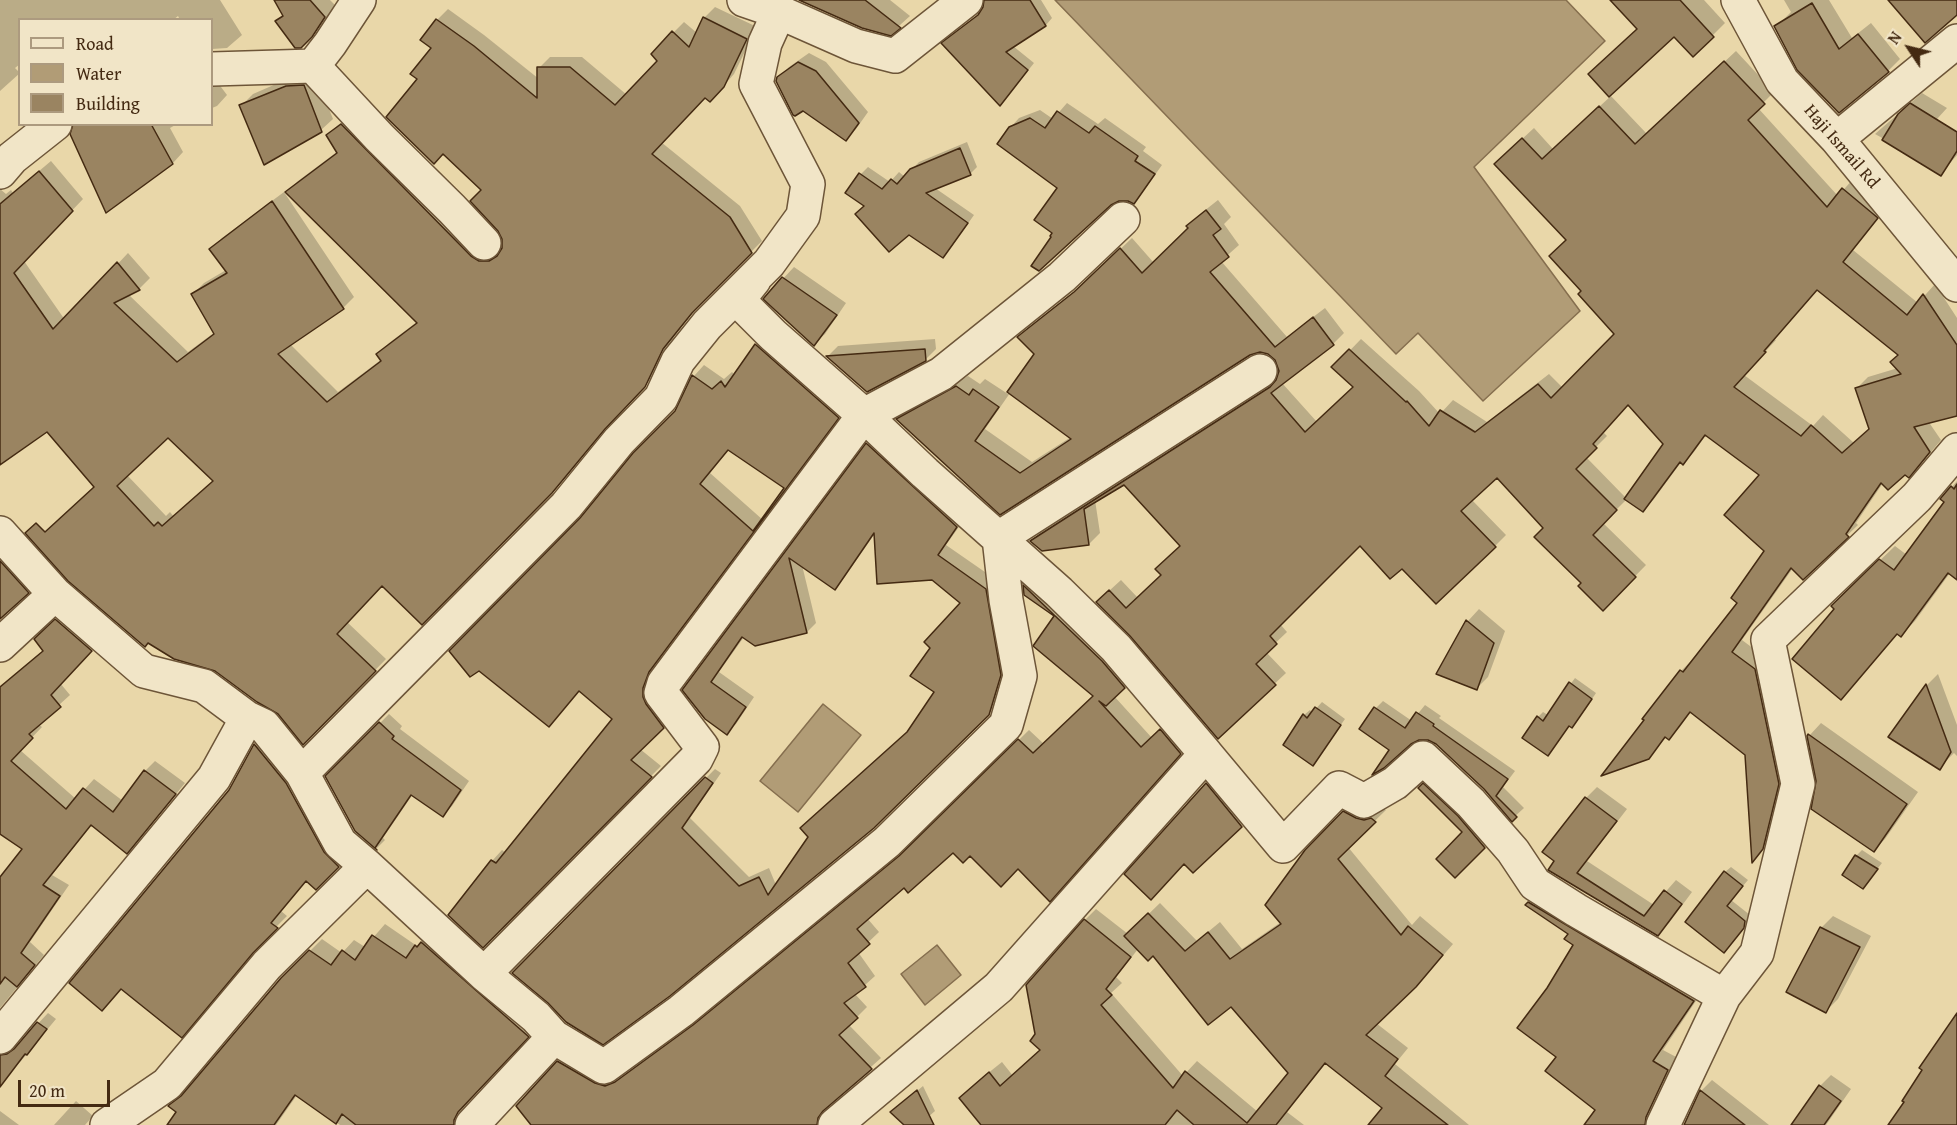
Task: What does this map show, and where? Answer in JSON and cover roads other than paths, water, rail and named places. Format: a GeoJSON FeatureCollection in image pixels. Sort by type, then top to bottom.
{"type":"FeatureCollection","features":[{"type":"Feature","properties":{"kind":"street"},"geometry":{"type":"LineString","coordinates":[[313,66],[359,0]]}},
{"type":"Feature","properties":{"kind":"street"},"geometry":{"type":"LineString","coordinates":[[744,0],[779,12],[856,46],[896,56],[966,0]]}},
{"type":"Feature","properties":{"kind":"street","name":"Haji Ismail Rd"},"geometry":{"type":"LineString","coordinates":[[1737,0],[1782,81],[1837,139],[1957,285]]}},
{"type":"Feature","properties":{"kind":"street"},"geometry":{"type":"LineString","coordinates":[[779,12],[765,43],[756,84],[808,184],[803,216],[738,300],[773,335],[1059,592],[1116,648],[1283,846],[1339,788],[1364,801],[1395,783],[1423,758],[1471,803],[1513,850],[1535,884],[1724,996]]}},
{"type":"Feature","properties":{"kind":"street"},"geometry":{"type":"LineString","coordinates":[[1837,139],[1957,40]]}},
{"type":"Feature","properties":{"kind":"street"},"geometry":{"type":"LineString","coordinates":[[213,69],[313,66],[379,137],[452,208],[484,243]]}},
{"type":"Feature","properties":{"kind":"street"},"geometry":{"type":"LineString","coordinates":[[0,172],[12,158],[52,126]]}},
{"type":"Feature","properties":{"kind":"street"},"geometry":{"type":"LineString","coordinates":[[484,974],[696,759],[702,747],[661,693],[664,683],[864,415],[940,374],[1062,277],[1123,219]]}},
{"type":"Feature","properties":{"kind":"street"},"geometry":{"type":"LineString","coordinates":[[302,773],[566,506],[619,441],[661,398],[678,361],[707,325],[769,262]]}},
{"type":"Feature","properties":{"kind":"street"},"geometry":{"type":"LineString","coordinates":[[999,538],[1260,371]]}},
{"type":"Feature","properties":{"kind":"street"},"geometry":{"type":"LineString","coordinates":[[1663,1125],[1724,996],[1757,953],[1797,784],[1768,640],[1917,497],[1957,450]]}},
{"type":"Feature","properties":{"kind":"street"},"geometry":{"type":"LineString","coordinates":[[0,533],[55,594],[144,671],[204,686],[247,718],[264,726],[302,773],[340,843],[484,974],[536,1017],[554,1037],[604,1067],[681,1011],[887,842],[1006,725],[1020,676],[1006,600],[999,538]]}},
{"type":"Feature","properties":{"kind":"street"},"geometry":{"type":"LineString","coordinates":[[0,645],[55,594]]}},
{"type":"Feature","properties":{"kind":"street"},"geometry":{"type":"LineString","coordinates":[[0,1037],[214,778],[247,718]]}},
{"type":"Feature","properties":{"kind":"street"},"geometry":{"type":"LineString","coordinates":[[835,1125],[999,987],[1206,754]]}},
{"type":"Feature","properties":{"kind":"street"},"geometry":{"type":"LineString","coordinates":[[107,1125],[168,1084],[267,964],[367,866]]}},
{"type":"Feature","properties":{"kind":"street"},"geometry":{"type":"LineString","coordinates":[[472,1125],[554,1037]]}},
{"type":"Feature","properties":{"kind":"water"},"geometry":{"type":"Polygon","coordinates":[[[1055,0],[1566,0],[1605,41],[1474,167],[1580,311],[1483,401],[1418,333],[1396,354],[1055,0]]]}},
{"type":"Feature","properties":{"kind":"water"},"geometry":{"type":"Polygon","coordinates":[[[823,704],[861,735],[798,812],[760,781],[823,704]]]}},
{"type":"Feature","properties":{"kind":"water"},"geometry":{"type":"Polygon","coordinates":[[[937,945],[961,975],[925,1005],[901,974],[937,945]]]}}]}
